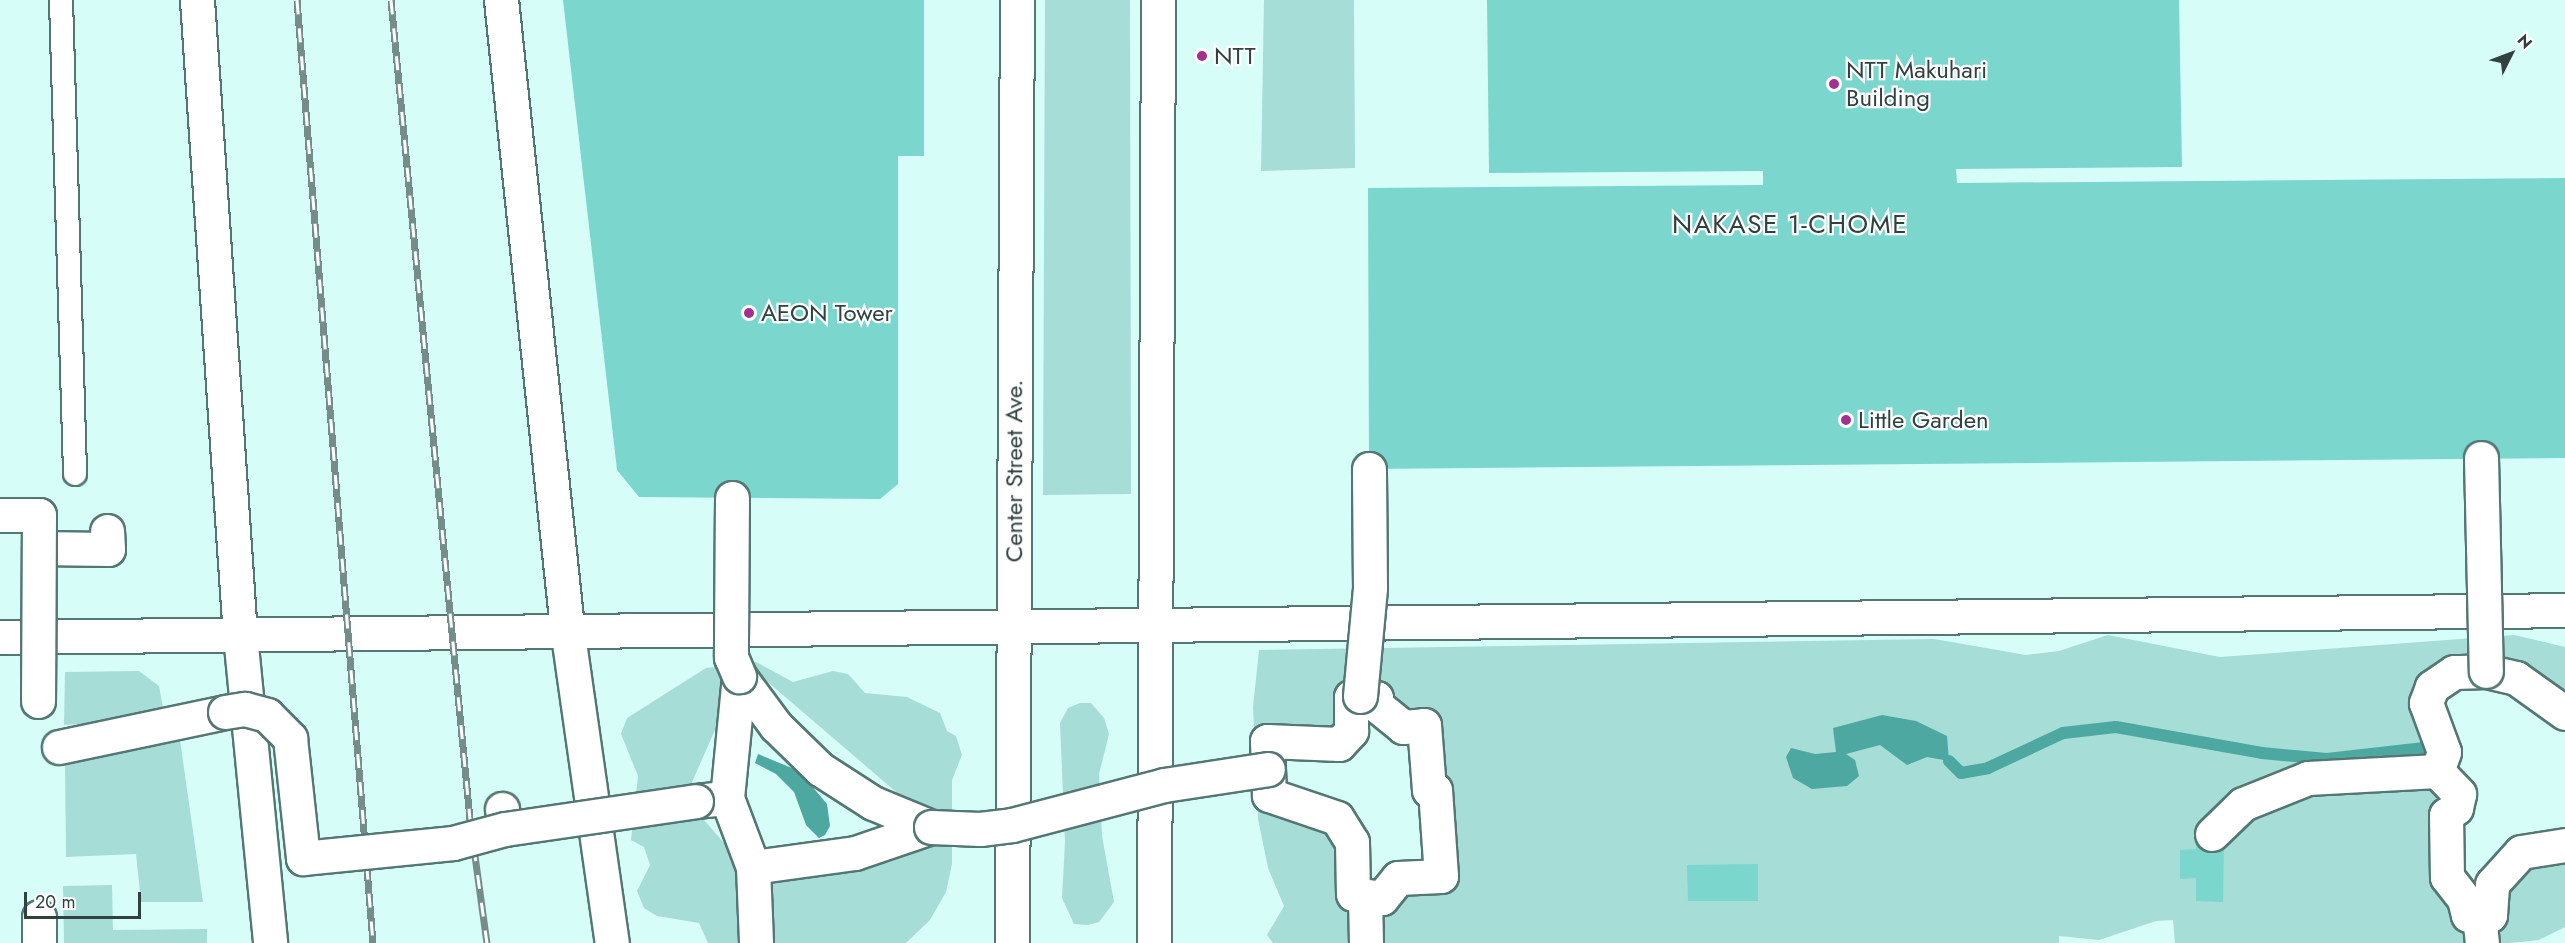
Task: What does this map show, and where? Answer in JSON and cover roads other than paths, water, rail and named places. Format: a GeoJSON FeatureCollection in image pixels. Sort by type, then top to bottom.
{"type":"FeatureCollection","features":[{"type":"Feature","properties":{"kind":"street"},"geometry":{"type":"LineString","coordinates":[[197,0],[240,634],[270,943]]}},
{"type":"Feature","properties":{"kind":"street"},"geometry":{"type":"LineString","coordinates":[[501,0],[567,628],[612,943]]}},
{"type":"Feature","properties":{"kind":"street","name":"Center Street Ave."},"geometry":{"type":"LineString","coordinates":[[1012,943],[1017,0]]}},
{"type":"Feature","properties":{"kind":"street"},"geometry":{"type":"LineString","coordinates":[[1154,943],[1158,0]]}},
{"type":"Feature","properties":{"kind":"street"},"geometry":{"type":"LineString","coordinates":[[2481,458],[2486,671]]}},
{"type":"Feature","properties":{"kind":"street"},"geometry":{"type":"LineString","coordinates":[[1360,696],[1370,588],[1369,469]]}},
{"type":"Feature","properties":{"kind":"street"},"geometry":{"type":"LineString","coordinates":[[732,498],[731,657],[739,676],[776,726],[820,769],[873,803],[931,827],[980,829],[1012,825],[1164,786],[1268,769]]}},
{"type":"Feature","properties":{"kind":"street"},"geometry":{"type":"LineString","coordinates":[[0,515],[39,514],[38,701]]}},
{"type":"Feature","properties":{"kind":"street"},"geometry":{"type":"LineString","coordinates":[[39,548],[108,549],[107,531]]}},
{"type":"Feature","properties":{"kind":"street"},"geometry":{"type":"LineString","coordinates":[[0,637],[567,628],[2565,610]]}},
{"type":"Feature","properties":{"kind":"street"},"geometry":{"type":"LineString","coordinates":[[2437,771],[2444,752],[2426,703],[2432,687],[2454,672],[2486,671],[2516,678],[2565,713]]}},
{"type":"Feature","properties":{"kind":"street"},"geometry":{"type":"LineString","coordinates":[[739,676],[727,798],[753,867],[756,943]]}},
{"type":"Feature","properties":{"kind":"street"},"geometry":{"type":"LineString","coordinates":[[1351,697],[1376,698],[1376,705],[1403,727],[1424,725],[1441,854],[1441,876],[1398,878],[1382,898],[1353,894],[1352,842],[1344,824],[1329,813],[1269,795],[1268,769],[1267,741],[1338,744],[1351,731],[1351,697]]}},
{"type":"Feature","properties":{"kind":"street"},"geometry":{"type":"LineString","coordinates":[[59,747],[234,709],[256,711],[276,721],[290,738],[303,858],[453,843],[503,819],[564,811],[727,798]]}},
{"type":"Feature","properties":{"kind":"street"},"geometry":{"type":"LineString","coordinates":[[2212,834],[2243,804],[2308,778],[2437,771],[2459,794],[2456,808],[2446,815],[2447,877],[2464,899],[2468,915],[2481,929],[2490,915],[2493,884],[2512,860],[2521,852],[2565,845]]}},
{"type":"Feature","properties":{"kind":"street"},"geometry":{"type":"LineString","coordinates":[[753,867],[855,854],[931,827]]}},
{"type":"Feature","properties":{"kind":"street"},"geometry":{"type":"LineString","coordinates":[[1365,896],[1366,943]]}},
{"type":"Feature","properties":{"kind":"lane"},"geometry":{"type":"LineString","coordinates":[[61,0],[75,474]]}},
{"type":"Feature","properties":{"kind":"waterway"},"geometry":{"type":"LineString","coordinates":[[1949,761],[1961,773],[1988,768],[2063,733],[2116,727],[2262,753],[2327,759],[2433,747]]}},
{"type":"Feature","properties":{"kind":"railway"},"geometry":{"type":"LineString","coordinates":[[297,0],[373,943]]}},
{"type":"Feature","properties":{"kind":"railway"},"geometry":{"type":"LineString","coordinates":[[391,0],[470,819],[487,943]]}},
{"type":"Feature","properties":{"kind":"place","name":"NTT"},"geometry":{"type":"Point","coordinates":[1202,56]}},
{"type":"Feature","properties":{"kind":"place","name":"NTT Makuhari Building"},"geometry":{"type":"Point","coordinates":[1834,84]}},
{"type":"Feature","properties":{"kind":"place","name":"AEON Tower"},"geometry":{"type":"Point","coordinates":[749,313]}},
{"type":"Feature","properties":{"kind":"place","name":"Little Garden"},"geometry":{"type":"Point","coordinates":[1846,420]}},
{"type":"Feature","properties":{"kind":"district","name":"NAKASE 1-CHOME"},"geometry":{"type":"Point","coordinates":[1790,225]}}]}
